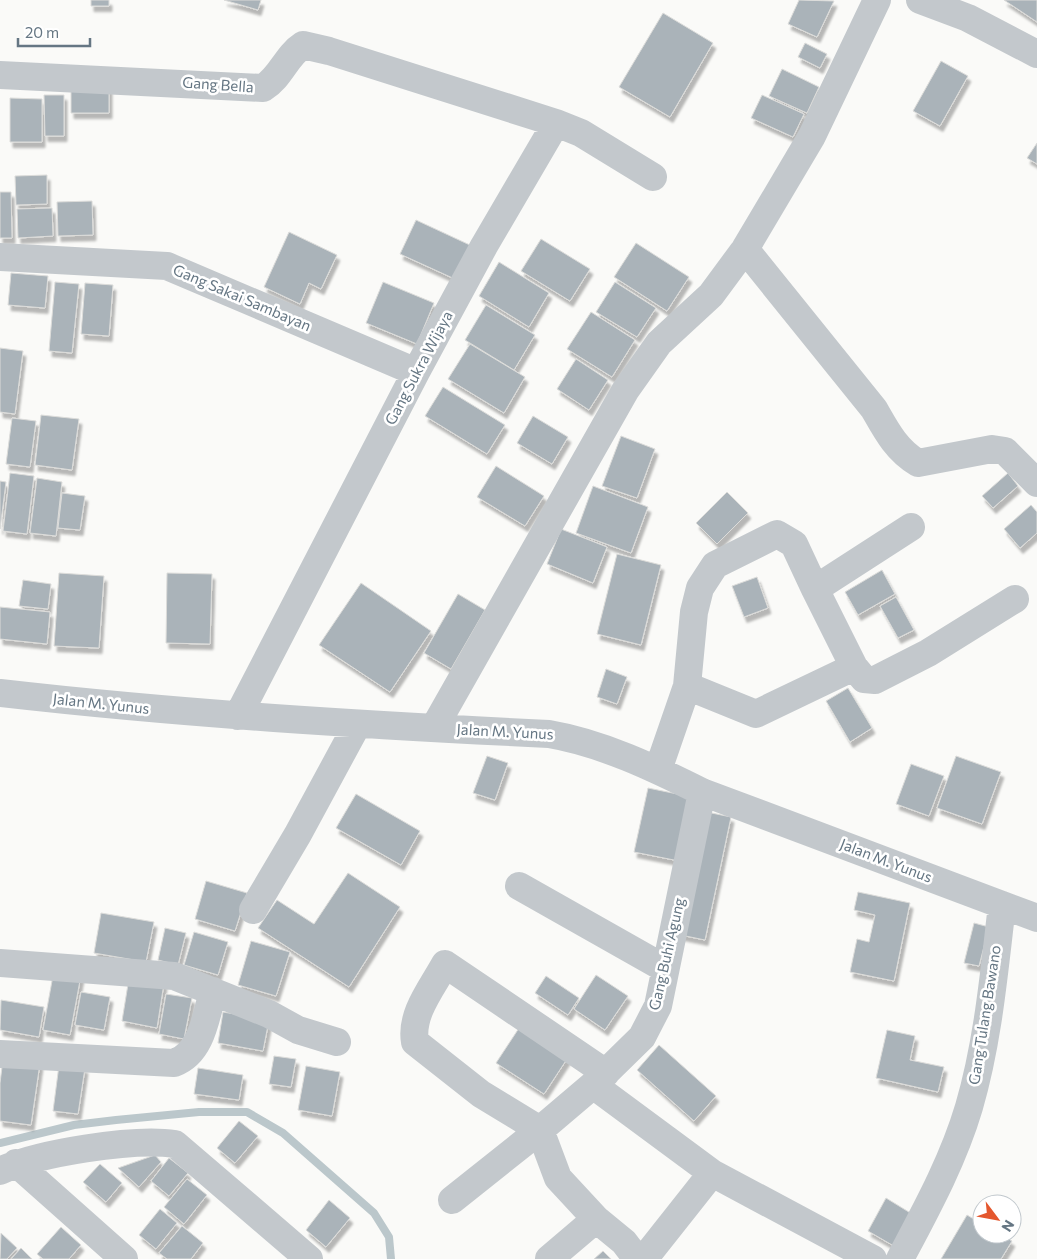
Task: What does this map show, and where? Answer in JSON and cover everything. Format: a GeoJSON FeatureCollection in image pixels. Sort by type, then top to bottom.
{"type":"FeatureCollection","features":[{"type":"Feature","properties":{"kind":"street"},"geometry":{"type":"LineString","coordinates":[[434,728],[625,391],[659,343],[711,296],[745,249],[812,136],[877,0]]}},
{"type":"Feature","properties":{"kind":"street"},"geometry":{"type":"LineString","coordinates":[[920,0],[973,9],[1037,54]]}},
{"type":"Feature","properties":{"kind":"street","name":"Gang Bella"},"geometry":{"type":"LineString","coordinates":[[0,76],[263,88],[274,81],[294,50],[303,45],[329,51],[556,123]]}},
{"type":"Feature","properties":{"kind":"street"},"geometry":{"type":"LineString","coordinates":[[556,123],[581,133],[652,177]]}},
{"type":"Feature","properties":{"kind":"street","name":"Gang Sukra Wijaya"},"geometry":{"type":"LineString","coordinates":[[238,716],[416,372],[488,238],[556,123]]}},
{"type":"Feature","properties":{"kind":"street"},"geometry":{"type":"LineString","coordinates":[[745,249],[874,409],[897,446],[918,463],[992,449],[1005,451],[1037,482]]}},
{"type":"Feature","properties":{"kind":"street","name":"Gang Sakai Sambayan"},"geometry":{"type":"LineString","coordinates":[[0,257],[167,266],[416,372]]}},
{"type":"Feature","properties":{"kind":"street"},"geometry":{"type":"LineString","coordinates":[[815,589],[911,527]]}},
{"type":"Feature","properties":{"kind":"street"},"geometry":{"type":"LineString","coordinates":[[650,768],[687,686],[694,612],[700,588],[715,565],[777,534],[794,544],[854,666],[864,679],[876,680],[928,653],[1015,599]]}},
{"type":"Feature","properties":{"kind":"street"},"geometry":{"type":"LineString","coordinates":[[687,686],[756,714],[854,666]]}},
{"type":"Feature","properties":{"kind":"street","name":"Jalan M. Yunus"},"geometry":{"type":"LineString","coordinates":[[0,693],[120,707],[357,725],[549,734],[593,745],[702,792],[1037,918]]}},
{"type":"Feature","properties":{"kind":"street"},"geometry":{"type":"LineString","coordinates":[[253,910],[298,834],[357,725]]}},
{"type":"Feature","properties":{"kind":"street","name":"Gang Buhi Agung"},"geometry":{"type":"LineString","coordinates":[[452,1200],[540,1130],[600,1079],[642,1037],[658,1006],[664,968],[702,792]]}},
{"type":"Feature","properties":{"kind":"street"},"geometry":{"type":"LineString","coordinates":[[519,886],[664,968]]}},
{"type":"Feature","properties":{"kind":"street","name":"Gang Tulang Bawano"},"geometry":{"type":"LineString","coordinates":[[900,1259],[941,1182],[969,1106],[988,1017],[1002,905]]}},
{"type":"Feature","properties":{"kind":"street"},"geometry":{"type":"LineString","coordinates":[[0,963],[150,972],[174,976],[269,1014],[298,1030],[338,1042]]}},
{"type":"Feature","properties":{"kind":"street"},"geometry":{"type":"LineString","coordinates":[[637,1259],[624,1242],[596,1219],[558,1178],[540,1130],[481,1094],[415,1042],[413,1030],[416,1017],[445,964],[600,1079],[712,1173],[874,1259]]}},
{"type":"Feature","properties":{"kind":"street"},"geometry":{"type":"LineString","coordinates":[[0,1054],[174,1063],[184,1059],[199,1038],[213,991]]}},
{"type":"Feature","properties":{"kind":"street"},"geometry":{"type":"LineString","coordinates":[[8,1167],[49,1155],[128,1144],[175,1144],[309,1259]]}},
{"type":"Feature","properties":{"kind":"street"},"geometry":{"type":"LineString","coordinates":[[8,1167],[124,1259]]}},
{"type":"Feature","properties":{"kind":"street"},"geometry":{"type":"LineString","coordinates":[[644,1259],[712,1173]]}},
{"type":"Feature","properties":{"kind":"street"},"geometry":{"type":"LineString","coordinates":[[549,1259],[596,1219]]}},
{"type":"Feature","properties":{"kind":"building"},"geometry":{"type":"Polygon","coordinates":[[[91,0],[109,0],[109,6],[91,6],[91,0]]]}},
{"type":"Feature","properties":{"kind":"building"},"geometry":{"type":"Polygon","coordinates":[[[224,0],[261,0],[258,10],[224,0]]]}},
{"type":"Feature","properties":{"kind":"building"},"geometry":{"type":"Polygon","coordinates":[[[799,0],[834,1],[817,37],[788,24],[799,0]]]}},
{"type":"Feature","properties":{"kind":"building"},"geometry":{"type":"Polygon","coordinates":[[[1004,0],[1037,0],[1037,22],[1004,0]]]}},
{"type":"Feature","properties":{"kind":"building"},"geometry":{"type":"Polygon","coordinates":[[[663,13],[713,43],[670,117],[619,87],[663,13]]]}},
{"type":"Feature","properties":{"kind":"building"},"geometry":{"type":"Polygon","coordinates":[[[805,43],[827,54],[820,68],[798,57],[805,43]]]}},
{"type":"Feature","properties":{"kind":"building"},"geometry":{"type":"Polygon","coordinates":[[[941,61],[968,76],[940,126],[913,111],[941,61]]]}},
{"type":"Feature","properties":{"kind":"building"},"geometry":{"type":"Polygon","coordinates":[[[782,69],[819,87],[807,113],[769,96],[782,69]]]}},
{"type":"Feature","properties":{"kind":"building"},"geometry":{"type":"Polygon","coordinates":[[[71,83],[109,83],[109,113],[71,113],[71,83]]]}},
{"type":"Feature","properties":{"kind":"building"},"geometry":{"type":"Polygon","coordinates":[[[44,95],[64,95],[64,136],[45,136],[44,95]]]}},
{"type":"Feature","properties":{"kind":"building"},"geometry":{"type":"Polygon","coordinates":[[[762,95],[804,114],[793,137],[751,118],[762,95]]]}},
{"type":"Feature","properties":{"kind":"building"},"geometry":{"type":"Polygon","coordinates":[[[10,98],[42,99],[42,142],[10,142],[10,98]]]}},
{"type":"Feature","properties":{"kind":"building"},"geometry":{"type":"Polygon","coordinates":[[[1037,143],[1037,164],[1027,158],[1037,143]]]}},
{"type":"Feature","properties":{"kind":"building"},"geometry":{"type":"Polygon","coordinates":[[[47,175],[47,204],[16,205],[15,176],[47,175]]]}},
{"type":"Feature","properties":{"kind":"building"},"geometry":{"type":"Polygon","coordinates":[[[0,192],[11,192],[12,238],[0,238],[0,192]]]}},
{"type":"Feature","properties":{"kind":"building"},"geometry":{"type":"Polygon","coordinates":[[[92,201],[93,235],[58,236],[57,202],[92,201]]]}},
{"type":"Feature","properties":{"kind":"building"},"geometry":{"type":"Polygon","coordinates":[[[52,208],[53,236],[18,238],[17,209],[52,208]]]}},
{"type":"Feature","properties":{"kind":"building"},"geometry":{"type":"Polygon","coordinates":[[[416,220],[472,246],[457,280],[400,254],[416,220]]]}},
{"type":"Feature","properties":{"kind":"building"},"geometry":{"type":"Polygon","coordinates":[[[289,232],[337,255],[321,289],[309,283],[300,304],[264,287],[289,232]]]}},
{"type":"Feature","properties":{"kind":"building"},"geometry":{"type":"Polygon","coordinates":[[[541,239],[590,269],[570,301],[521,271],[541,239]]]}},
{"type":"Feature","properties":{"kind":"building"},"geometry":{"type":"Polygon","coordinates":[[[636,243],[689,277],[667,311],[614,277],[636,243]]]}},
{"type":"Feature","properties":{"kind":"building"},"geometry":{"type":"Polygon","coordinates":[[[499,262],[549,293],[529,327],[479,296],[499,262]]]}},
{"type":"Feature","properties":{"kind":"building"},"geometry":{"type":"Polygon","coordinates":[[[11,273],[48,276],[45,308],[8,305],[11,273]]]}},
{"type":"Feature","properties":{"kind":"building"},"geometry":{"type":"Polygon","coordinates":[[[55,282],[79,284],[72,353],[49,351],[55,282]]]}},
{"type":"Feature","properties":{"kind":"building"},"geometry":{"type":"Polygon","coordinates":[[[383,282],[434,303],[417,344],[366,323],[383,282]]]}},
{"type":"Feature","properties":{"kind":"building"},"geometry":{"type":"Polygon","coordinates":[[[615,282],[656,308],[637,337],[596,312],[615,282]]]}},
{"type":"Feature","properties":{"kind":"building"},"geometry":{"type":"Polygon","coordinates":[[[85,283],[113,285],[109,336],[81,334],[85,283]]]}},
{"type":"Feature","properties":{"kind":"building"},"geometry":{"type":"Polygon","coordinates":[[[486,305],[535,335],[514,370],[465,340],[486,305]]]}},
{"type":"Feature","properties":{"kind":"building"},"geometry":{"type":"Polygon","coordinates":[[[591,312],[635,340],[612,377],[567,349],[591,312]]]}},
{"type":"Feature","properties":{"kind":"building"},"geometry":{"type":"Polygon","coordinates":[[[470,344],[525,377],[504,413],[448,379],[470,344]]]}},
{"type":"Feature","properties":{"kind":"building"},"geometry":{"type":"Polygon","coordinates":[[[0,348],[23,351],[15,414],[0,412],[0,348]]]}},
{"type":"Feature","properties":{"kind":"building"},"geometry":{"type":"Polygon","coordinates":[[[576,359],[608,380],[589,410],[557,389],[576,359]]]}},
{"type":"Feature","properties":{"kind":"building"},"geometry":{"type":"Polygon","coordinates":[[[443,387],[505,425],[487,454],[425,416],[443,387]]]}},
{"type":"Feature","properties":{"kind":"building"},"geometry":{"type":"Polygon","coordinates":[[[41,415],[79,419],[72,470],[35,465],[41,415]]]}},
{"type":"Feature","properties":{"kind":"building"},"geometry":{"type":"Polygon","coordinates":[[[533,416],[568,437],[552,464],[517,443],[533,416]]]}},
{"type":"Feature","properties":{"kind":"building"},"geometry":{"type":"Polygon","coordinates":[[[12,418],[36,421],[30,467],[6,464],[12,418]]]}},
{"type":"Feature","properties":{"kind":"building"},"geometry":{"type":"Polygon","coordinates":[[[621,436],[655,449],[637,498],[602,486],[621,436]]]}},
{"type":"Feature","properties":{"kind":"building"},"geometry":{"type":"Polygon","coordinates":[[[496,466],[544,496],[525,526],[477,497],[496,466]]]}},
{"type":"Feature","properties":{"kind":"building"},"geometry":{"type":"Polygon","coordinates":[[[10,473],[34,476],[27,534],[3,531],[10,473]]]}},
{"type":"Feature","properties":{"kind":"building"},"geometry":{"type":"Polygon","coordinates":[[[1008,473],[1018,486],[993,508],[982,496],[1008,473]]]}},
{"type":"Feature","properties":{"kind":"building"},"geometry":{"type":"Polygon","coordinates":[[[37,478],[62,482],[56,536],[30,533],[37,478]]]}},
{"type":"Feature","properties":{"kind":"building"},"geometry":{"type":"Polygon","coordinates":[[[0,481],[6,482],[0,529],[0,481]]]}},
{"type":"Feature","properties":{"kind":"building"},"geometry":{"type":"Polygon","coordinates":[[[593,486],[648,507],[631,553],[576,533],[593,486]]]}},
{"type":"Feature","properties":{"kind":"building"},"geometry":{"type":"Polygon","coordinates":[[[727,492],[748,513],[717,544],[696,523],[727,492]]]}},
{"type":"Feature","properties":{"kind":"building"},"geometry":{"type":"Polygon","coordinates":[[[62,493],[85,496],[80,530],[58,528],[62,493]]]}},
{"type":"Feature","properties":{"kind":"building"},"geometry":{"type":"Polygon","coordinates":[[[1031,505],[1037,512],[1037,533],[1020,548],[1004,529],[1031,505]]]}},
{"type":"Feature","properties":{"kind":"building"},"geometry":{"type":"Polygon","coordinates":[[[561,529],[607,547],[593,583],[547,564],[561,529]]]}},
{"type":"Feature","properties":{"kind":"building"},"geometry":{"type":"Polygon","coordinates":[[[617,554],[661,565],[641,645],[597,634],[617,554]]]}},
{"type":"Feature","properties":{"kind":"building"},"geometry":{"type":"Polygon","coordinates":[[[882,570],[895,594],[858,615],[845,592],[882,570]]]}},
{"type":"Feature","properties":{"kind":"building"},"geometry":{"type":"Polygon","coordinates":[[[59,573],[104,576],[99,648],[54,646],[59,573]]]}},
{"type":"Feature","properties":{"kind":"building"},"geometry":{"type":"Polygon","coordinates":[[[167,573],[212,574],[210,644],[166,643],[167,573]]]}},
{"type":"Feature","properties":{"kind":"building"},"geometry":{"type":"Polygon","coordinates":[[[757,577],[768,608],[744,617],[732,586],[757,577]]]}},
{"type":"Feature","properties":{"kind":"building"},"geometry":{"type":"Polygon","coordinates":[[[23,580],[51,584],[48,609],[19,606],[23,580]]]}},
{"type":"Feature","properties":{"kind":"building"},"geometry":{"type":"Polygon","coordinates":[[[361,583],[431,631],[390,692],[319,645],[361,583]]]}},
{"type":"Feature","properties":{"kind":"building"},"geometry":{"type":"Polygon","coordinates":[[[458,594],[485,610],[451,669],[424,653],[458,594]]]}},
{"type":"Feature","properties":{"kind":"building"},"geometry":{"type":"Polygon","coordinates":[[[896,597],[914,630],[898,638],[880,606],[896,597]]]}},
{"type":"Feature","properties":{"kind":"building"},"geometry":{"type":"Polygon","coordinates":[[[0,607],[50,612],[47,644],[0,639],[0,607]]]}},
{"type":"Feature","properties":{"kind":"building"},"geometry":{"type":"Polygon","coordinates":[[[606,669],[627,677],[617,704],[597,697],[606,669]]]}},
{"type":"Feature","properties":{"kind":"building"},"geometry":{"type":"Polygon","coordinates":[[[848,688],[872,728],[850,742],[826,701],[848,688]]]}},
{"type":"Feature","properties":{"kind":"building"},"geometry":{"type":"Polygon","coordinates":[[[487,756],[508,763],[495,800],[473,793],[487,756]]]}},
{"type":"Feature","properties":{"kind":"building"},"geometry":{"type":"Polygon","coordinates":[[[956,756],[1001,772],[982,824],[937,808],[956,756]]]}},
{"type":"Feature","properties":{"kind":"building"},"geometry":{"type":"Polygon","coordinates":[[[911,764],[944,776],[929,816],[896,804],[911,764]]]}},
{"type":"Feature","properties":{"kind":"building"},"geometry":{"type":"Polygon","coordinates":[[[648,788],[692,797],[679,861],[634,852],[648,788]]]}},
{"type":"Feature","properties":{"kind":"building"},"geometry":{"type":"Polygon","coordinates":[[[356,794],[420,831],[401,865],[336,828],[356,794]]]}},
{"type":"Feature","properties":{"kind":"building"},"geometry":{"type":"Polygon","coordinates":[[[702,811],[731,817],[705,940],[676,934],[702,811]]]}},
{"type":"Feature","properties":{"kind":"building"},"geometry":{"type":"Polygon","coordinates":[[[348,873],[400,907],[349,987],[258,928],[277,900],[314,924],[348,873]]]}},
{"type":"Feature","properties":{"kind":"building"},"geometry":{"type":"Polygon","coordinates":[[[206,881],[247,893],[235,931],[195,919],[206,881]]]}},
{"type":"Feature","properties":{"kind":"building"},"geometry":{"type":"Polygon","coordinates":[[[858,892],[910,903],[894,981],[850,972],[857,939],[869,942],[875,915],[854,910],[858,892]]]}},
{"type":"Feature","properties":{"kind":"building"},"geometry":{"type":"Polygon","coordinates":[[[101,913],[154,922],[146,962],[94,953],[101,913]]]}},
{"type":"Feature","properties":{"kind":"building"},"geometry":{"type":"Polygon","coordinates":[[[974,923],[989,927],[979,966],[964,963],[974,923]]]}},
{"type":"Feature","properties":{"kind":"building"},"geometry":{"type":"Polygon","coordinates":[[[165,928],[186,933],[178,965],[158,960],[165,928]]]}},
{"type":"Feature","properties":{"kind":"building"},"geometry":{"type":"Polygon","coordinates":[[[194,932],[228,942],[218,975],[184,965],[194,932]]]}},
{"type":"Feature","properties":{"kind":"building"},"geometry":{"type":"Polygon","coordinates":[[[251,941],[290,952],[276,996],[238,985],[251,941]]]}},
{"type":"Feature","properties":{"kind":"building"},"geometry":{"type":"Polygon","coordinates":[[[54,970],[81,975],[70,1035],[43,1030],[54,970]]]}},
{"type":"Feature","properties":{"kind":"building"},"geometry":{"type":"Polygon","coordinates":[[[596,975],[628,996],[605,1030],[574,1009],[596,975]]]}},
{"type":"Feature","properties":{"kind":"building"},"geometry":{"type":"Polygon","coordinates":[[[546,976],[579,998],[568,1015],[535,993],[546,976]]]}},
{"type":"Feature","properties":{"kind":"building"},"geometry":{"type":"Polygon","coordinates":[[[129,978],[164,983],[157,1028],[122,1021],[129,978]]]}},
{"type":"Feature","properties":{"kind":"building"},"geometry":{"type":"Polygon","coordinates":[[[81,992],[110,997],[104,1030],[75,1025],[81,992]]]}},
{"type":"Feature","properties":{"kind":"building"},"geometry":{"type":"Polygon","coordinates":[[[166,994],[192,998],[184,1039],[159,1034],[166,994]]]}},
{"type":"Feature","properties":{"kind":"building"},"geometry":{"type":"Polygon","coordinates":[[[1,1000],[44,1007],[39,1037],[0,1030],[1,1000]]]}},
{"type":"Feature","properties":{"kind":"building"},"geometry":{"type":"Polygon","coordinates":[[[223,1012],[269,1020],[263,1051],[218,1043],[223,1012]]]}},
{"type":"Feature","properties":{"kind":"building"},"geometry":{"type":"Polygon","coordinates":[[[521,1025],[569,1056],[544,1094],[496,1063],[521,1025]]]}},
{"type":"Feature","properties":{"kind":"building"},"geometry":{"type":"Polygon","coordinates":[[[887,1030],[915,1036],[910,1060],[944,1067],[938,1092],[876,1078],[887,1030]]]}},
{"type":"Feature","properties":{"kind":"building"},"geometry":{"type":"Polygon","coordinates":[[[659,1045],[716,1096],[694,1121],[637,1070],[659,1045]]]}},
{"type":"Feature","properties":{"kind":"building"},"geometry":{"type":"Polygon","coordinates":[[[274,1056],[296,1059],[291,1087],[269,1084],[274,1056]]]}},
{"type":"Feature","properties":{"kind":"building"},"geometry":{"type":"Polygon","coordinates":[[[3,1059],[40,1063],[31,1125],[0,1121],[0,1083],[3,1059]]]}},
{"type":"Feature","properties":{"kind":"building"},"geometry":{"type":"Polygon","coordinates":[[[59,1065],[85,1068],[78,1114],[53,1111],[59,1065]]]}},
{"type":"Feature","properties":{"kind":"building"},"geometry":{"type":"Polygon","coordinates":[[[306,1066],[340,1072],[332,1116],[298,1110],[306,1066]]]}},
{"type":"Feature","properties":{"kind":"building"},"geometry":{"type":"Polygon","coordinates":[[[198,1068],[243,1075],[239,1100],[194,1094],[198,1068]]]}},
{"type":"Feature","properties":{"kind":"building"},"geometry":{"type":"Polygon","coordinates":[[[239,1121],[258,1136],[235,1163],[217,1148],[239,1121]]]}},
{"type":"Feature","properties":{"kind":"building"},"geometry":{"type":"Polygon","coordinates":[[[155,1155],[161,1162],[139,1187],[118,1168],[155,1155]]]}},
{"type":"Feature","properties":{"kind":"building"},"geometry":{"type":"Polygon","coordinates":[[[169,1158],[188,1173],[169,1196],[151,1181],[169,1158]]]}},
{"type":"Feature","properties":{"kind":"building"},"geometry":{"type":"Polygon","coordinates":[[[100,1164],[122,1183],[106,1202],[83,1182],[100,1164]]]}},
{"type":"Feature","properties":{"kind":"building"},"geometry":{"type":"Polygon","coordinates":[[[187,1179],[207,1195],[184,1224],[164,1207],[187,1179]]]}},
{"type":"Feature","properties":{"kind":"building"},"geometry":{"type":"Polygon","coordinates":[[[886,1198],[917,1217],[899,1249],[868,1231],[886,1198]]]}},
{"type":"Feature","properties":{"kind":"building"},"geometry":{"type":"Polygon","coordinates":[[[329,1200],[350,1218],[326,1247],[306,1230],[329,1200]]]}},
{"type":"Feature","properties":{"kind":"building"},"geometry":{"type":"Polygon","coordinates":[[[160,1209],[177,1223],[156,1249],[139,1235],[160,1209]]]}},
{"type":"Feature","properties":{"kind":"building"},"geometry":{"type":"Polygon","coordinates":[[[967,1215],[972,1218],[972,1244],[1010,1244],[1001,1259],[941,1259],[967,1215]]]}},
{"type":"Feature","properties":{"kind":"building"},"geometry":{"type":"Polygon","coordinates":[[[182,1226],[203,1243],[191,1259],[167,1259],[159,1253],[182,1226]]]}},
{"type":"Feature","properties":{"kind":"building"},"geometry":{"type":"Polygon","coordinates":[[[61,1227],[81,1245],[69,1259],[43,1259],[37,1254],[61,1227]]]}},
{"type":"Feature","properties":{"kind":"building"},"geometry":{"type":"Polygon","coordinates":[[[1,1233],[17,1248],[7,1259],[0,1259],[1,1233]]]}},
{"type":"Feature","properties":{"kind":"building"},"geometry":{"type":"Polygon","coordinates":[[[21,1248],[32,1259],[11,1259],[21,1248]]]}},
{"type":"Feature","properties":{"kind":"building"},"geometry":{"type":"Polygon","coordinates":[[[603,1251],[611,1259],[594,1259],[603,1251]]]}},
{"type":"Feature","properties":{"kind":"waterway"},"geometry":{"type":"LineString","coordinates":[[0,1143],[74,1125],[199,1112],[247,1112],[283,1133],[374,1213],[389,1237],[391,1259]]}}]}
